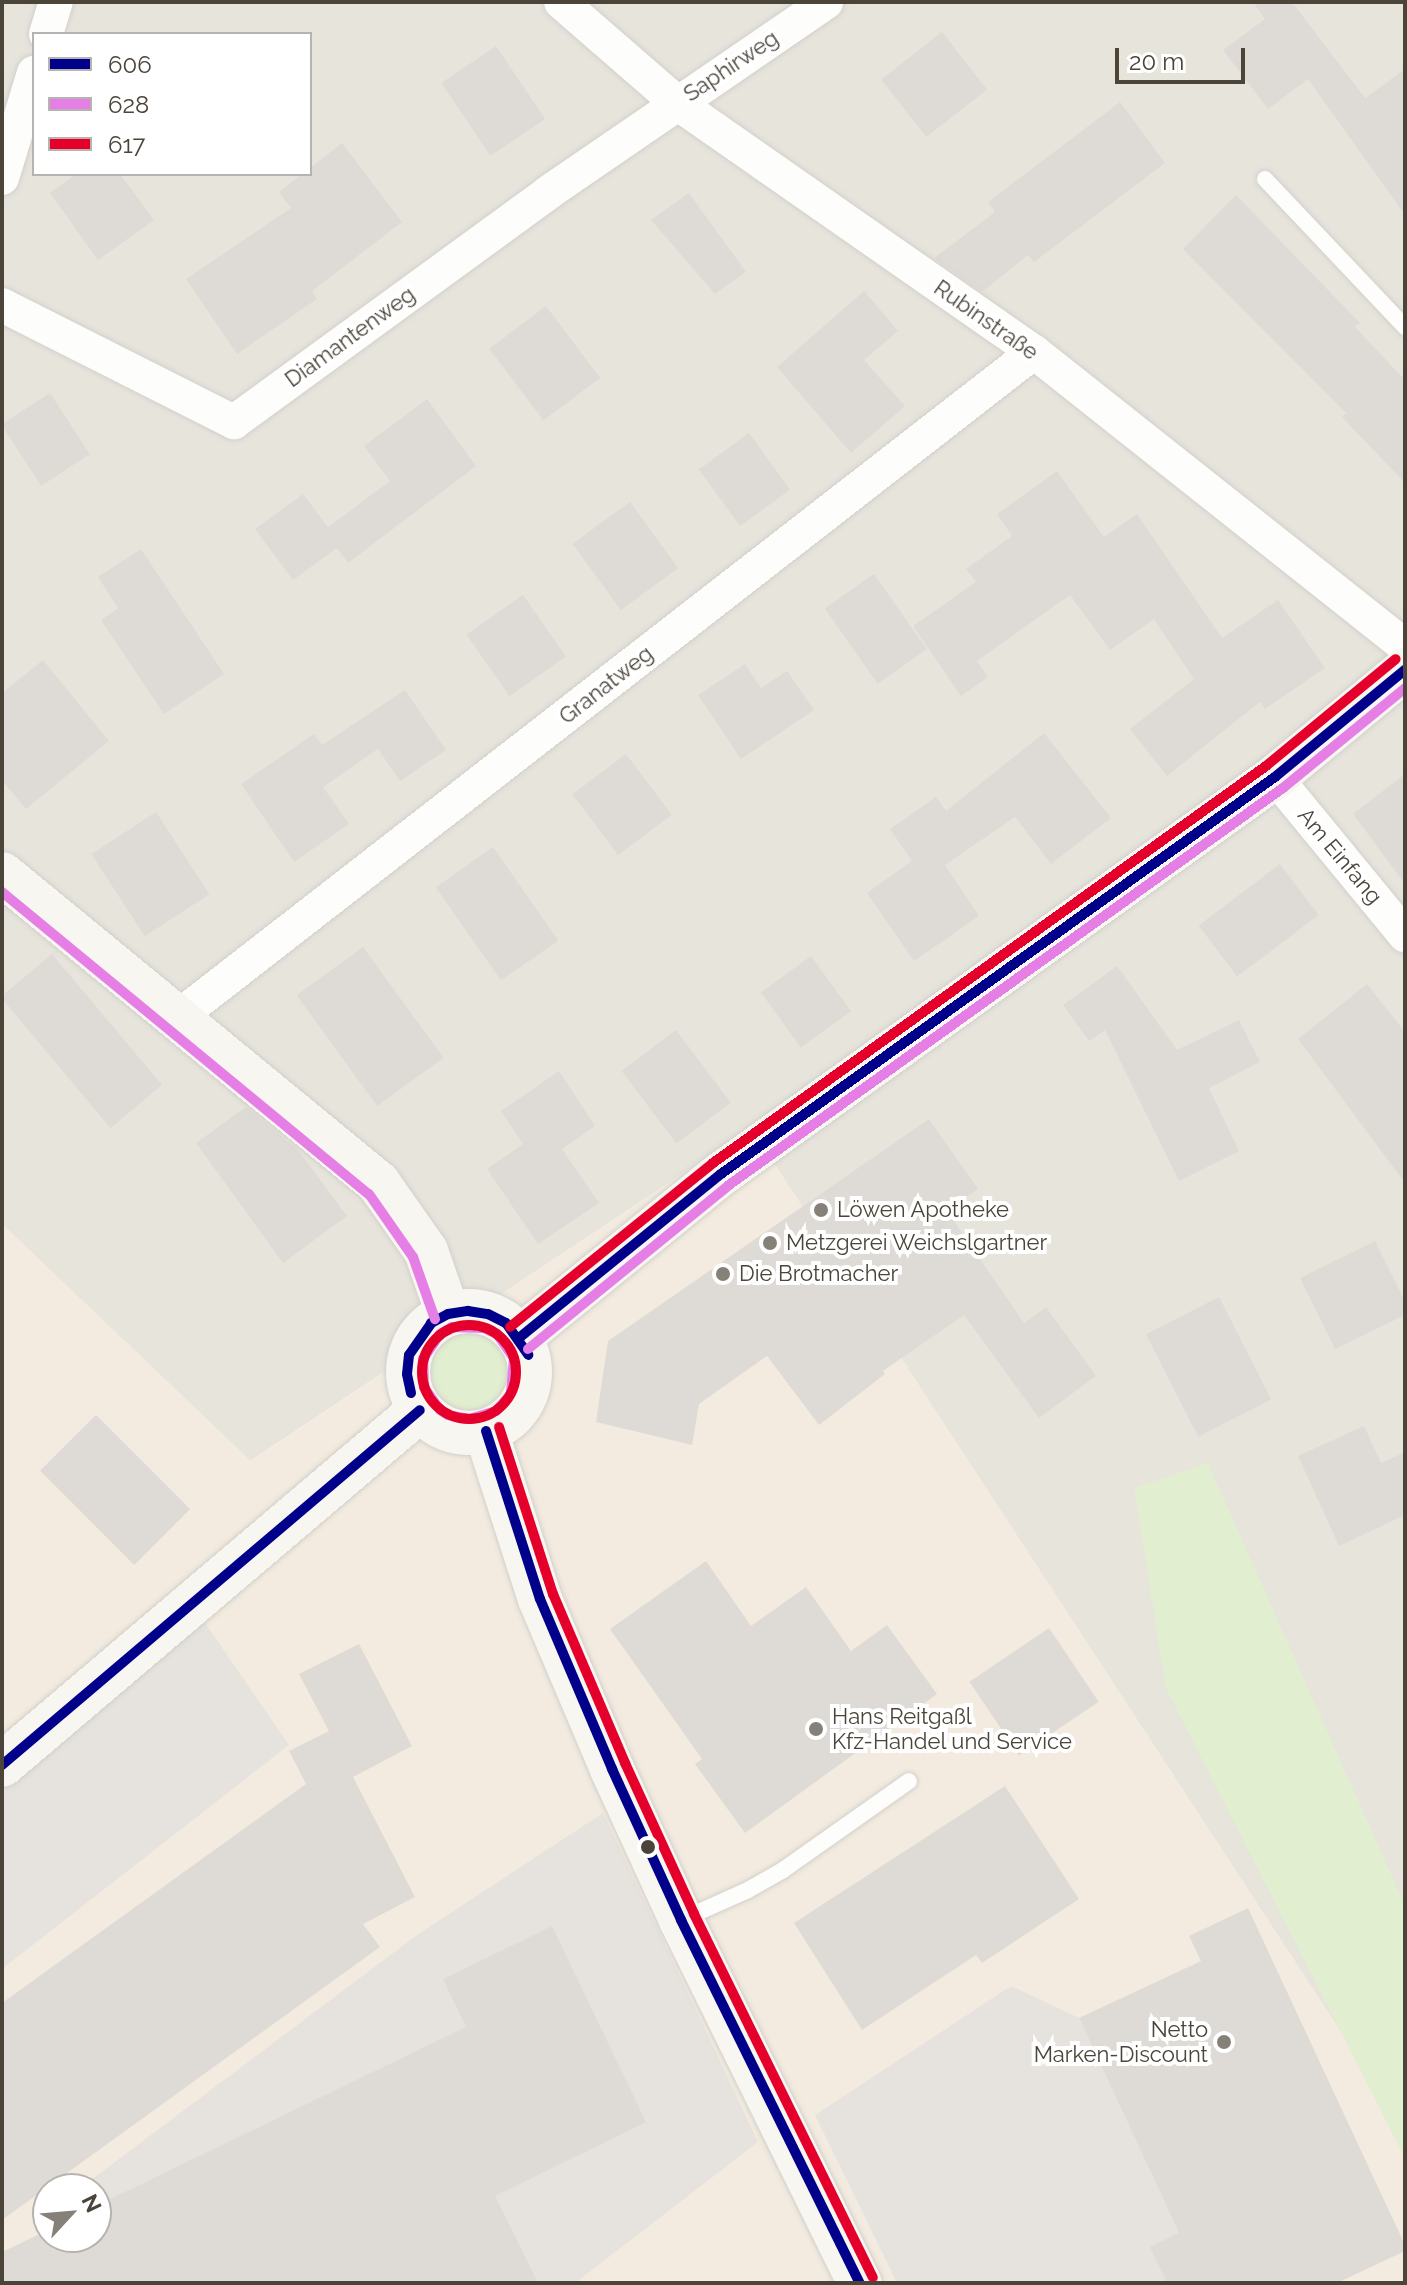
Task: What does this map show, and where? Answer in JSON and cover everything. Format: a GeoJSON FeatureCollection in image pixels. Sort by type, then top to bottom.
{"type":"FeatureCollection","features":[{"type":"Feature","properties":{"kind":"street"},"geometry":{"type":"LineString","coordinates":[[47,32],[56,2]]}},
{"type":"Feature","properties":{"kind":"street","name":"Rubinstraße"},"geometry":{"type":"LineString","coordinates":[[561,2],[677,103],[1034,352],[1405,646]]}},
{"type":"Feature","properties":{"kind":"street","name":"Saphirweg"},"geometry":{"type":"LineString","coordinates":[[677,103],[826,2]]}},
{"type":"Feature","properties":{"kind":"street"},"geometry":{"type":"LineString","coordinates":[[2,178],[32,80]]}},
{"type":"Feature","properties":{"kind":"street","name":"Diamantenweg"},"geometry":{"type":"LineString","coordinates":[[2,305],[234,422],[677,103]]}},
{"type":"Feature","properties":{"kind":"street","name":"Granatweg"},"geometry":{"type":"LineString","coordinates":[[178,1017],[1034,352]]}},
{"type":"Feature","properties":{"kind":"street"},"geometry":{"type":"LineString","coordinates":[[519,1338],[721,1174],[1275,777],[1405,670]]}},
{"type":"Feature","properties":{"kind":"street","name":"Am Einfang"},"geometry":{"type":"LineString","coordinates":[[1275,777],[1405,935]]}},
{"type":"Feature","properties":{"kind":"street"},"geometry":{"type":"LineString","coordinates":[[2,874],[379,1184],[426,1251],[448,1314]]}},
{"type":"Feature","properties":{"kind":"street"},"geometry":{"type":"LineString","coordinates":[[468,1311],[488,1314],[506,1323],[519,1338],[528,1355],[527,1393],[517,1410],[486,1431],[471,1433],[443,1428],[420,1410],[411,1393],[407,1374],[409,1355],[418,1337],[431,1323],[448,1314],[468,1311]]}},
{"type":"Feature","properties":{"kind":"street"},"geometry":{"type":"LineString","coordinates":[[2,1765],[420,1410]]}},
{"type":"Feature","properties":{"kind":"street"},"geometry":{"type":"LineString","coordinates":[[486,1431],[540,1599],[612,1769],[681,1920],[860,2283]]}},
{"type":"Feature","properties":{"kind":"lane"},"geometry":{"type":"LineString","coordinates":[[1265,179],[1405,327]]}},
{"type":"Feature","properties":{"kind":"lane"},"geometry":{"type":"LineString","coordinates":[[681,1920],[783,1870],[909,1781]]}},
{"type":"Feature","properties":{"kind":"shaded area"},"geometry":{"type":"Polygon","coordinates":[[[2,2],[1405,2],[1405,2130],[751,1128],[250,1461],[2,1224],[2,2]]]}},
{"type":"Feature","properties":{"kind":"shaded area"},"geometry":{"type":"Polygon","coordinates":[[[751,1128],[1405,2130],[1405,2283],[2,2283],[2,1224],[251,1461],[751,1128]]]}},
{"type":"Feature","properties":{"kind":"shaded area"},"geometry":{"type":"Polygon","coordinates":[[[199,1614],[289,1745],[2,1969],[2,1779],[199,1614]]]}},
{"type":"Feature","properties":{"kind":"shaded area"},"geometry":{"type":"Polygon","coordinates":[[[603,1813],[758,2142],[575,2283],[113,2283],[102,2253],[112,2253],[112,2173],[100,2173],[417,1935],[603,1813]]]}},
{"type":"Feature","properties":{"kind":"shaded area"},"geometry":{"type":"Polygon","coordinates":[[[1011,1986],[1079,2018],[1179,2233],[1167,2283],[897,2283],[815,2115],[1011,1986]]]}},
{"type":"Feature","properties":{"kind":"green space"},"geometry":{"type":"Polygon","coordinates":[[[469,1333],[492,1340],[504,1352],[511,1375],[504,1398],[492,1410],[469,1417],[446,1410],[434,1398],[427,1375],[434,1352],[446,1340],[469,1333]]]}},
{"type":"Feature","properties":{"kind":"green space"},"geometry":{"type":"Polygon","coordinates":[[[1208,1463],[1405,1906],[1405,2158],[1166,1688],[1134,1488],[1208,1463]]]}},
{"type":"Feature","properties":{"kind":"building"},"geometry":{"type":"Polygon","coordinates":[[[1253,2],[1292,2],[1365,98],[1405,69],[1405,215],[1308,79],[1268,109],[1223,50],[1265,19],[1253,2]]]}},
{"type":"Feature","properties":{"kind":"building"},"geometry":{"type":"Polygon","coordinates":[[[942,32],[987,90],[926,137],[881,79],[942,32]]]}},
{"type":"Feature","properties":{"kind":"building"},"geometry":{"type":"Polygon","coordinates":[[[496,46],[545,119],[490,156],[441,83],[496,46]]]}},
{"type":"Feature","properties":{"kind":"building"},"geometry":{"type":"Polygon","coordinates":[[[1120,102],[1165,163],[1034,262],[1028,255],[982,292],[934,258],[995,212],[988,202],[1120,102]]]}},
{"type":"Feature","properties":{"kind":"building"},"geometry":{"type":"Polygon","coordinates":[[[342,143],[402,222],[312,291],[317,299],[237,354],[186,279],[291,208],[279,192],[299,176],[312,176],[312,166],[342,143]]]}},
{"type":"Feature","properties":{"kind":"building"},"geometry":{"type":"Polygon","coordinates":[[[73,176],[121,176],[154,220],[98,260],[50,193],[73,176]]]}},
{"type":"Feature","properties":{"kind":"building"},"geometry":{"type":"Polygon","coordinates":[[[689,193],[746,272],[715,294],[651,220],[689,193]]]}},
{"type":"Feature","properties":{"kind":"building"},"geometry":{"type":"Polygon","coordinates":[[[1236,195],[1360,323],[1355,327],[1405,380],[1405,483],[1342,417],[1346,413],[1183,249],[1236,195]]]}},
{"type":"Feature","properties":{"kind":"building"},"geometry":{"type":"Polygon","coordinates":[[[864,291],[898,331],[864,360],[905,406],[851,453],[777,367],[864,291]]]}},
{"type":"Feature","properties":{"kind":"building"},"geometry":{"type":"Polygon","coordinates":[[[546,306],[600,378],[543,421],[489,349],[546,306]]]}},
{"type":"Feature","properties":{"kind":"building"},"geometry":{"type":"Polygon","coordinates":[[[50,393],[90,454],[41,486],[2,424],[50,393]]]}},
{"type":"Feature","properties":{"kind":"building"},"geometry":{"type":"Polygon","coordinates":[[[427,399],[476,466],[348,563],[337,548],[293,580],[255,529],[303,494],[328,527],[390,481],[364,446],[427,399]]]}},
{"type":"Feature","properties":{"kind":"building"},"geometry":{"type":"Polygon","coordinates":[[[749,433],[790,490],[740,526],[699,469],[749,433]]]}},
{"type":"Feature","properties":{"kind":"building"},"geometry":{"type":"Polygon","coordinates":[[[1057,471],[1104,537],[1137,514],[1222,638],[1278,600],[1325,668],[1265,709],[1260,702],[1167,776],[1130,729],[1194,679],[1154,619],[1110,650],[1070,595],[977,661],[988,677],[961,696],[913,626],[976,582],[966,569],[1012,536],[997,514],[1057,471]]]}},
{"type":"Feature","properties":{"kind":"building"},"geometry":{"type":"Polygon","coordinates":[[[630,502],[678,568],[621,610],[573,544],[630,502]]]}},
{"type":"Feature","properties":{"kind":"building"},"geometry":{"type":"Polygon","coordinates":[[[141,549],[224,674],[164,714],[101,620],[118,608],[98,577],[141,549]]]}},
{"type":"Feature","properties":{"kind":"building"},"geometry":{"type":"Polygon","coordinates":[[[874,574],[927,649],[878,684],[825,608],[874,574]]]}},
{"type":"Feature","properties":{"kind":"building"},"geometry":{"type":"Polygon","coordinates":[[[523,595],[566,656],[509,696],[466,635],[523,595]]]}},
{"type":"Feature","properties":{"kind":"building"},"geometry":{"type":"Polygon","coordinates":[[[43,660],[109,741],[26,809],[2,780],[2,693],[43,660]]]}},
{"type":"Feature","properties":{"kind":"building"},"geometry":{"type":"Polygon","coordinates":[[[745,664],[761,688],[787,671],[814,710],[741,759],[698,695],[745,664]]]}},
{"type":"Feature","properties":{"kind":"building"},"geometry":{"type":"Polygon","coordinates":[[[405,690],[446,750],[400,781],[378,749],[323,787],[349,824],[294,862],[241,784],[314,734],[322,745],[405,690]]]}},
{"type":"Feature","properties":{"kind":"building"},"geometry":{"type":"Polygon","coordinates":[[[1044,733],[1111,818],[1051,864],[1015,817],[945,865],[979,916],[914,961],[867,893],[912,861],[890,829],[936,797],[946,811],[1044,733]]]}},
{"type":"Feature","properties":{"kind":"building"},"geometry":{"type":"Polygon","coordinates":[[[626,754],[672,815],[618,855],[572,794],[626,754]]]}},
{"type":"Feature","properties":{"kind":"building"},"geometry":{"type":"Polygon","coordinates":[[[1405,774],[1405,884],[1353,814],[1405,774]]]}},
{"type":"Feature","properties":{"kind":"building"},"geometry":{"type":"Polygon","coordinates":[[[156,812],[209,894],[145,936],[91,854],[156,812]]]}},
{"type":"Feature","properties":{"kind":"building"},"geometry":{"type":"Polygon","coordinates":[[[493,847],[558,940],[501,981],[436,887],[493,847]]]}},
{"type":"Feature","properties":{"kind":"building"},"geometry":{"type":"Polygon","coordinates":[[[1280,864],[1319,915],[1237,976],[1199,925],[1280,864]]]}},
{"type":"Feature","properties":{"kind":"building"},"geometry":{"type":"Polygon","coordinates":[[[363,947],[444,1058],[377,1106],[297,995],[363,947]]]}},
{"type":"Feature","properties":{"kind":"building"},"geometry":{"type":"Polygon","coordinates":[[[52,954],[162,1085],[111,1128],[2,999],[52,954]]]}},
{"type":"Feature","properties":{"kind":"building"},"geometry":{"type":"Polygon","coordinates":[[[811,956],[851,1011],[801,1047],[761,992],[811,956]]]}},
{"type":"Feature","properties":{"kind":"building"},"geometry":{"type":"Polygon","coordinates":[[[1117,966],[1177,1050],[1239,1020],[1260,1062],[1209,1088],[1239,1151],[1179,1181],[1105,1030],[1089,1041],[1063,1005],[1117,966]]]}},
{"type":"Feature","properties":{"kind":"building"},"geometry":{"type":"Polygon","coordinates":[[[1367,984],[1405,1032],[1405,1183],[1298,1039],[1367,984]]]}},
{"type":"Feature","properties":{"kind":"building"},"geometry":{"type":"Polygon","coordinates":[[[676,1030],[731,1103],[676,1144],[622,1071],[676,1030]]]}},
{"type":"Feature","properties":{"kind":"building"},"geometry":{"type":"Polygon","coordinates":[[[559,1071],[595,1126],[562,1149],[599,1203],[538,1244],[487,1169],[523,1144],[501,1111],[559,1071]]]}},
{"type":"Feature","properties":{"kind":"building"},"geometry":{"type":"Polygon","coordinates":[[[246,1107],[298,1150],[347,1216],[283,1263],[196,1143],[246,1107]]]}},
{"type":"Feature","properties":{"kind":"building"},"geometry":{"type":"Polygon","coordinates":[[[929,1119],[978,1189],[947,1211],[1024,1323],[1046,1307],[1096,1376],[1039,1418],[964,1315],[883,1371],[885,1374],[819,1425],[767,1356],[699,1404],[692,1445],[596,1422],[608,1341],[929,1119]]]}},
{"type":"Feature","properties":{"kind":"building"},"geometry":{"type":"Polygon","coordinates":[[[1375,1241],[1405,1301],[1405,1315],[1335,1349],[1300,1278],[1375,1241]]]}},
{"type":"Feature","properties":{"kind":"building"},"geometry":{"type":"Polygon","coordinates":[[[1219,1297],[1271,1399],[1198,1437],[1146,1334],[1219,1297]]]}},
{"type":"Feature","properties":{"kind":"building"},"geometry":{"type":"Polygon","coordinates":[[[96,1415],[190,1509],[134,1565],[40,1471],[96,1415]]]}},
{"type":"Feature","properties":{"kind":"building"},"geometry":{"type":"Polygon","coordinates":[[[1364,1426],[1381,1463],[1405,1452],[1405,1515],[1339,1546],[1298,1456],[1364,1426]]]}},
{"type":"Feature","properties":{"kind":"building"},"geometry":{"type":"Polygon","coordinates":[[[706,1561],[751,1626],[806,1587],[851,1651],[887,1625],[937,1694],[745,1833],[695,1764],[702,1759],[610,1629],[706,1561]]]}},
{"type":"Feature","properties":{"kind":"building"},"geometry":{"type":"Polygon","coordinates":[[[1049,1628],[1099,1702],[1019,1755],[969,1682],[1049,1628]]]}},
{"type":"Feature","properties":{"kind":"building"},"geometry":{"type":"Polygon","coordinates":[[[359,1644],[412,1746],[353,1777],[415,1897],[363,1924],[380,1947],[67,2173],[32,2173],[32,2198],[2,2220],[2,2003],[306,1784],[289,1751],[329,1731],[299,1674],[359,1644]]]}},
{"type":"Feature","properties":{"kind":"building"},"geometry":{"type":"Polygon","coordinates":[[[1005,1786],[1079,1899],[982,1963],[976,1955],[862,2030],[794,1923],[1005,1786]]]}},
{"type":"Feature","properties":{"kind":"building"},"geometry":{"type":"Polygon","coordinates":[[[1248,1908],[1405,2245],[1405,2251],[1337,2283],[1167,2283],[1150,2247],[1179,2233],[1079,2018],[1201,1961],[1189,1936],[1248,1908]]]}},
{"type":"Feature","properties":{"kind":"building"},"geometry":{"type":"Polygon","coordinates":[[[552,1926],[646,2122],[495,2196],[538,2283],[2,2283],[2,2252],[32,2238],[32,2253],[112,2253],[112,2198],[466,2027],[443,1979],[552,1926]]]}},
{"type":"Feature","properties":{"kind":"transit line","name":"617"},"geometry":{"type":"LineString","coordinates":[[510,1327],[713,1163],[1266,766],[1396,659]]}},
{"type":"Feature","properties":{"kind":"transit line","name":"606"},"geometry":{"type":"LineString","coordinates":[[519,1338],[721,1174],[1275,777],[1405,670]]}},
{"type":"Feature","properties":{"kind":"transit line","name":"628"},"geometry":{"type":"LineString","coordinates":[[528,1349],[729,1185],[1283,788],[1405,688]]}},
{"type":"Feature","properties":{"kind":"transit line","name":"628"},"geometry":{"type":"LineString","coordinates":[[2,892],[369,1194],[413,1257],[435,1319]]}},
{"type":"Feature","properties":{"kind":"transit line","name":"606"},"geometry":{"type":"LineString","coordinates":[[411,1393],[407,1374],[409,1355],[431,1323],[448,1314],[468,1311],[488,1314],[506,1323],[528,1355]]}},
{"type":"Feature","properties":{"kind":"transit line","name":"617"},"geometry":{"type":"LineString","coordinates":[[469,1325],[487,1329],[502,1339],[512,1354],[516,1372],[512,1390],[502,1405],[487,1415],[469,1419],[451,1415],[436,1405],[426,1390],[422,1372],[426,1354],[436,1339],[451,1329],[469,1325]]}},
{"type":"Feature","properties":{"kind":"transit line","name":"628"},"geometry":{"type":"LineString","coordinates":[[510,1395],[496,1411],[470,1419],[448,1415],[440,1410],[424,1387],[423,1359],[440,1334],[452,1327],[484,1328],[497,1334],[514,1358],[511,1391]]}},
{"type":"Feature","properties":{"kind":"transit line","name":"606"},"geometry":{"type":"LineString","coordinates":[[2,1765],[420,1410]]}},
{"type":"Feature","properties":{"kind":"transit line","name":"617"},"geometry":{"type":"LineString","coordinates":[[499,1427],[553,1594],[625,1763],[694,1914],[873,2277]]}},
{"type":"Feature","properties":{"kind":"transit line","name":"606"},"geometry":{"type":"LineString","coordinates":[[486,1431],[540,1599],[612,1769],[681,1920],[860,2283]]}},
{"type":"Feature","properties":{"kind":"place","name":"Löwen Apotheke"},"geometry":{"type":"Point","coordinates":[821,1210]}},
{"type":"Feature","properties":{"kind":"place","name":"Metzgerei Weichslgartner"},"geometry":{"type":"Point","coordinates":[770,1243]}},
{"type":"Feature","properties":{"kind":"place","name":"Die Brotmacher"},"geometry":{"type":"Point","coordinates":[723,1274]}},
{"type":"Feature","properties":{"kind":"place","name":"Hans Reitgaßl Kfz-Handel und Service"},"geometry":{"type":"Point","coordinates":[816,1729]}},
{"type":"Feature","properties":{"kind":"place","name":"Netto Marken-Discount"},"geometry":{"type":"Point","coordinates":[1224,2042]}}]}
